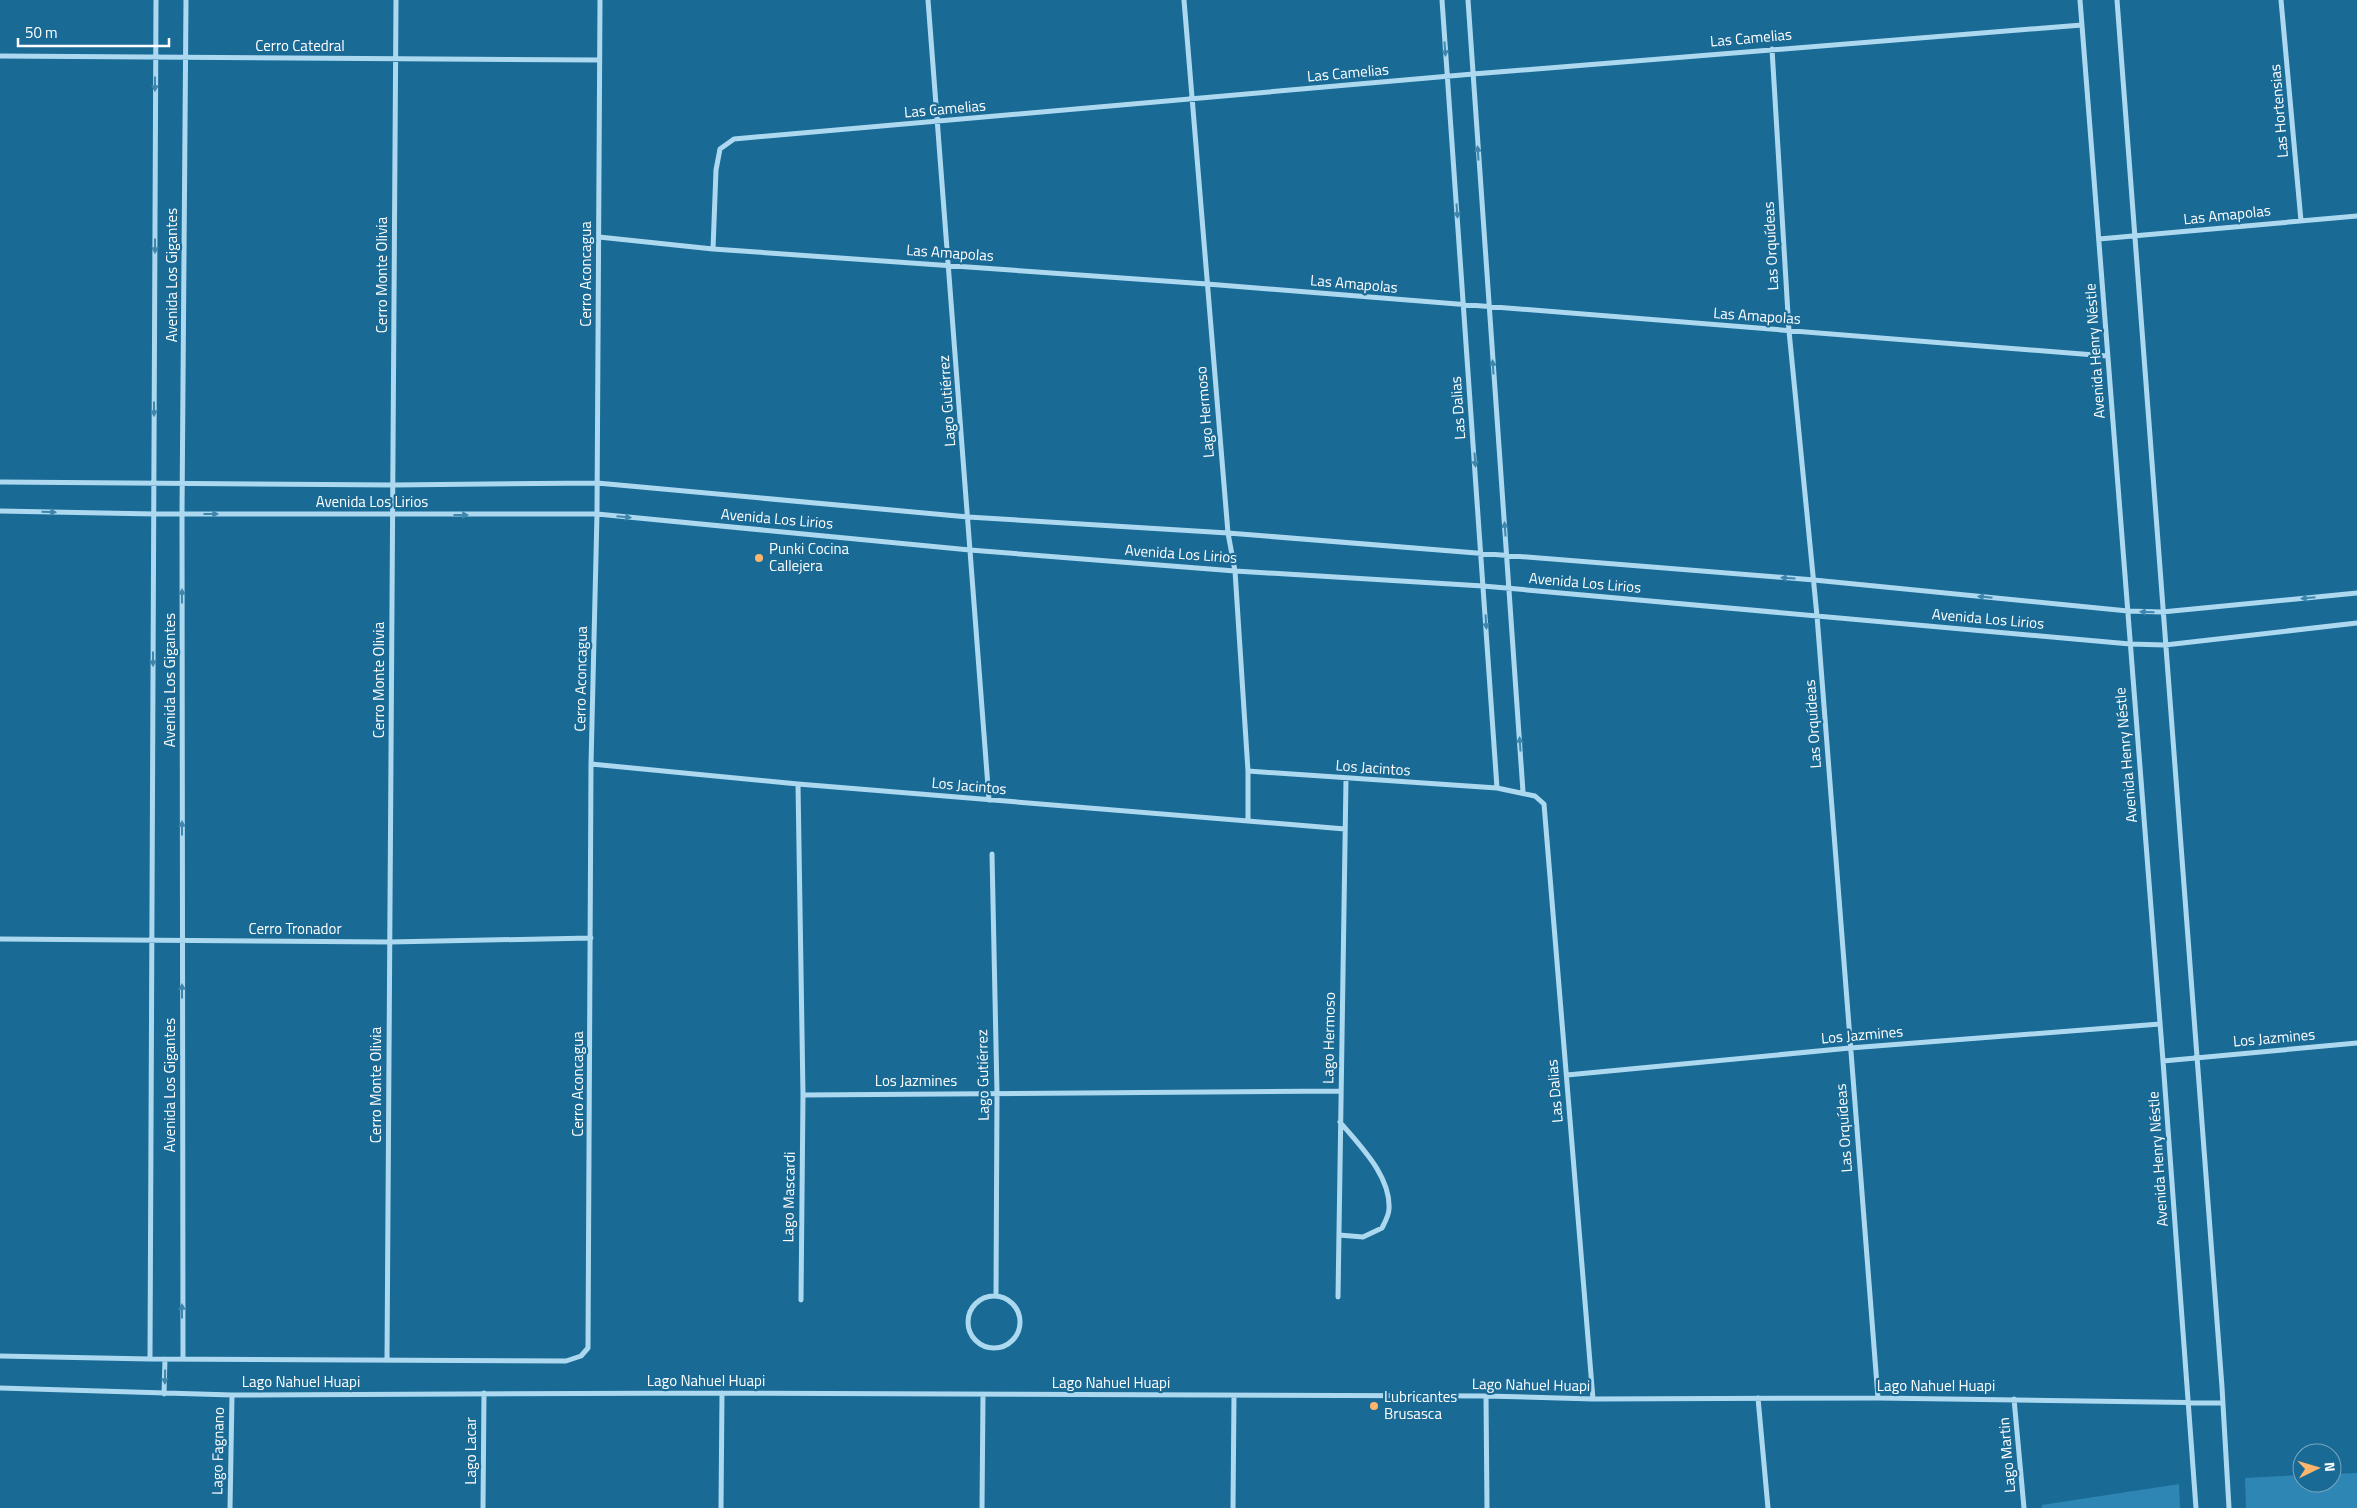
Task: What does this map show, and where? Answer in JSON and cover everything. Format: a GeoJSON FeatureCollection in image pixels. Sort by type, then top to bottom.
{"type":"FeatureCollection","features":[{"type":"Feature","properties":{"kind":"street","name":"Avenida Los Gigantes"},"geometry":{"type":"LineString","coordinates":[[150,1359],[156,0]]}},
{"type":"Feature","properties":{"kind":"street","name":"Avenida Los Gigantes"},"geometry":{"type":"LineString","coordinates":[[182,1360],[182,513],[186,0]]}},
{"type":"Feature","properties":{"kind":"street","name":"Cerro Monte Olivia"},"geometry":{"type":"LineString","coordinates":[[387,1360],[396,0]]}},
{"type":"Feature","properties":{"kind":"street","name":"Cerro Aconcagua"},"geometry":{"type":"LineString","coordinates":[[581,1356],[588,1348],[590,1335],[591,764],[597,514],[600,0]]}},
{"type":"Feature","properties":{"kind":"street","name":"Lago Gutiérrez"},"geometry":{"type":"LineString","coordinates":[[928,0],[989,800]]}},
{"type":"Feature","properties":{"kind":"street","name":"Lago Hermoso"},"geometry":{"type":"LineString","coordinates":[[1184,0],[1228,533],[1234,571],[1248,771],[1248,821]]}},
{"type":"Feature","properties":{"kind":"street","name":"Las Dalias"},"geometry":{"type":"LineString","coordinates":[[1442,0],[1497,788],[1535,796],[1544,804],[1593,1400]]}},
{"type":"Feature","properties":{"kind":"street"},"geometry":{"type":"LineString","coordinates":[[1468,0],[1523,792]]}},
{"type":"Feature","properties":{"kind":"street","name":"Avenida Henry Néstle"},"geometry":{"type":"LineString","coordinates":[[2080,0],[2196,1508]]}},
{"type":"Feature","properties":{"kind":"street"},"geometry":{"type":"LineString","coordinates":[[2117,0],[2229,1508]]}},
{"type":"Feature","properties":{"kind":"street","name":"Las Hortensias"},"geometry":{"type":"LineString","coordinates":[[2281,0],[2301,220]]}},
{"type":"Feature","properties":{"kind":"street","name":"Las Camelias"},"geometry":{"type":"LineString","coordinates":[[713,249],[716,170],[720,149],[734,139],[1447,76],[2082,25]]}},
{"type":"Feature","properties":{"kind":"street","name":"Las Orquídeas"},"geometry":{"type":"LineString","coordinates":[[1772,49],[1789,331],[1814,580],[1878,1398]]}},
{"type":"Feature","properties":{"kind":"street","name":"Cerro Catedral"},"geometry":{"type":"LineString","coordinates":[[0,56],[600,60]]}},
{"type":"Feature","properties":{"kind":"street","name":"Las Amapolas"},"geometry":{"type":"LineString","coordinates":[[2099,239],[2357,216]]}},
{"type":"Feature","properties":{"kind":"street","name":"Las Amapolas"},"geometry":{"type":"LineString","coordinates":[[598,237],[713,249],[1207,284],[2107,356]]}},
{"type":"Feature","properties":{"kind":"street","name":"Avenida Los Lirios"},"geometry":{"type":"LineString","coordinates":[[0,482],[393,485],[597,483],[968,516],[1228,533],[1814,580],[2128,611],[2162,612],[2357,593]]}},
{"type":"Feature","properties":{"kind":"street","name":"Avenida Los Lirios"},"geometry":{"type":"LineString","coordinates":[[0,511],[154,514],[597,514],[970,550],[1234,571],[1483,586],[2130,644],[2165,645],[2357,623]]}},
{"type":"Feature","properties":{"kind":"street","name":"Los Jacintos"},"geometry":{"type":"LineString","coordinates":[[591,764],[798,784],[1345,829]]}},
{"type":"Feature","properties":{"kind":"street","name":"Los Jacintos"},"geometry":{"type":"LineString","coordinates":[[1248,771],[1497,788]]}},
{"type":"Feature","properties":{"kind":"street","name":"Lago Hermoso"},"geometry":{"type":"LineString","coordinates":[[1338,1297],[1346,779]]}},
{"type":"Feature","properties":{"kind":"street"},"geometry":{"type":"LineString","coordinates":[[798,784],[803,1095]]}},
{"type":"Feature","properties":{"kind":"street","name":"Lago Gutiérrez"},"geometry":{"type":"LineString","coordinates":[[992,854],[997,1094],[996,1296]]}},
{"type":"Feature","properties":{"kind":"street","name":"Cerro Tronador"},"geometry":{"type":"LineString","coordinates":[[0,939],[390,942],[591,938]]}},
{"type":"Feature","properties":{"kind":"street","name":"Los Jazmines"},"geometry":{"type":"LineString","coordinates":[[1566,1075],[1850,1048],[2160,1024]]}},
{"type":"Feature","properties":{"kind":"street","name":"Los Jazmines"},"geometry":{"type":"LineString","coordinates":[[2163,1060],[2357,1043]]}},
{"type":"Feature","properties":{"kind":"street","name":"Los Jazmines"},"geometry":{"type":"LineString","coordinates":[[803,1095],[1340,1091]]}},
{"type":"Feature","properties":{"kind":"street","name":"Lago Mascardi"},"geometry":{"type":"LineString","coordinates":[[801,1300],[803,1095]]}},
{"type":"Feature","properties":{"kind":"street"},"geometry":{"type":"LineString","coordinates":[[1339,1235],[1362,1237],[1382,1228],[1389,1211],[1387,1188],[1374,1165],[1340,1122]]}},
{"type":"Feature","properties":{"kind":"street"},"geometry":{"type":"LineString","coordinates":[[996,1296],[1004,1298],[1016,1308],[1020,1324],[1014,1339],[1000,1347],[992,1348],[976,1340],[971,1333],[969,1316],[979,1301],[996,1296]]}},
{"type":"Feature","properties":{"kind":"street","name":"Lago Nahuel Huapi"},"geometry":{"type":"LineString","coordinates":[[0,1356],[182,1360],[566,1361],[581,1356]]}},
{"type":"Feature","properties":{"kind":"street"},"geometry":{"type":"LineString","coordinates":[[164,1394],[165,1359]]}},
{"type":"Feature","properties":{"kind":"street","name":"Lago Nahuel Huapi"},"geometry":{"type":"LineString","coordinates":[[0,1388],[164,1394],[722,1393],[983,1396],[1486,1396],[1593,1400],[1878,1398],[2222,1403]]}},
{"type":"Feature","properties":{"kind":"street","name":"Lago Lacar"},"geometry":{"type":"LineString","coordinates":[[483,1508],[484,1393]]}},
{"type":"Feature","properties":{"kind":"street"},"geometry":{"type":"LineString","coordinates":[[721,1508],[722,1393]]}},
{"type":"Feature","properties":{"kind":"street","name":"Lago Fagnano"},"geometry":{"type":"LineString","coordinates":[[230,1508],[232,1394]]}},
{"type":"Feature","properties":{"kind":"street"},"geometry":{"type":"LineString","coordinates":[[982,1508],[983,1396]]}},
{"type":"Feature","properties":{"kind":"street"},"geometry":{"type":"LineString","coordinates":[[1233,1508],[1234,1396]]}},
{"type":"Feature","properties":{"kind":"street"},"geometry":{"type":"LineString","coordinates":[[1486,1396],[1487,1508]]}},
{"type":"Feature","properties":{"kind":"street"},"geometry":{"type":"LineString","coordinates":[[1758,1398],[1768,1508]]}},
{"type":"Feature","properties":{"kind":"street","name":"Lago Martin"},"geometry":{"type":"LineString","coordinates":[[2014,1399],[2024,1508]]}},
{"type":"Feature","properties":{"kind":"shaded area"},"geometry":{"type":"Polygon","coordinates":[[[2357,1473],[2357,1508],[2246,1508],[2245,1478],[2292,1476],[2292,1493],[2342,1493],[2342,1474],[2357,1473]]]}},
{"type":"Feature","properties":{"kind":"shaded area"},"geometry":{"type":"Polygon","coordinates":[[[2179,1484],[2180,1508],[2042,1508],[2042,1505],[2179,1484]]]}},
{"type":"Feature","properties":{"kind":"place","name":"Punki Cocina Callejera"},"geometry":{"type":"Point","coordinates":[759,558]}},
{"type":"Feature","properties":{"kind":"place","name":"Lubricantes Brusasca"},"geometry":{"type":"Point","coordinates":[1374,1406]}}]}
